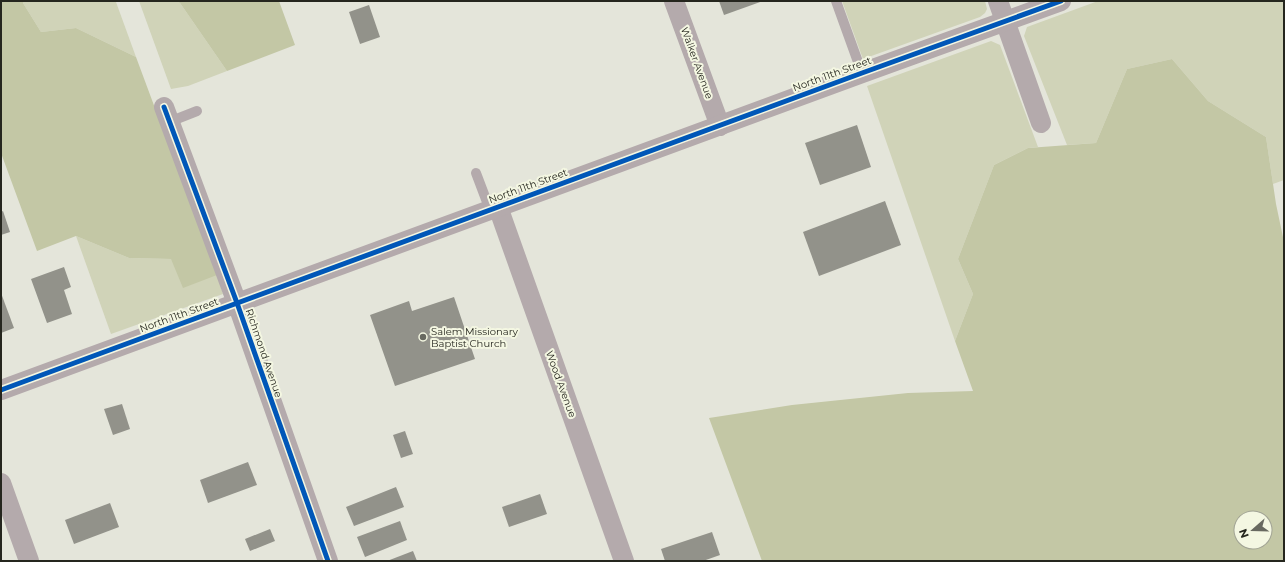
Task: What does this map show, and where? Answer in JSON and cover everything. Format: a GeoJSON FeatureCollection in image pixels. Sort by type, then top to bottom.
{"type":"FeatureCollection","features":[{"type":"Feature","properties":{"kind":"street","name":"Walker Avenue"},"geometry":{"type":"LineString","coordinates":[[674,1],[720,126]]}},
{"type":"Feature","properties":{"kind":"street"},"geometry":{"type":"LineString","coordinates":[[998,1],[1041,123]]}},
{"type":"Feature","properties":{"kind":"street","name":"North 11th Street"},"geometry":{"type":"LineString","coordinates":[[1,390],[862,73],[1062,1]]}},
{"type":"Feature","properties":{"kind":"street","name":"Richmond Avenue"},"geometry":{"type":"LineString","coordinates":[[166,114],[237,303],[328,561]]}},
{"type":"Feature","properties":{"kind":"street","name":"Wood Avenue"},"geometry":{"type":"LineString","coordinates":[[494,209],[624,561]]}},
{"type":"Feature","properties":{"kind":"street"},"geometry":{"type":"LineString","coordinates":[[1,483],[29,561]]}},
{"type":"Feature","properties":{"kind":"lane"},"geometry":{"type":"LineString","coordinates":[[836,1],[862,73]]}},
{"type":"Feature","properties":{"kind":"lane"},"geometry":{"type":"LineString","coordinates":[[166,114],[197,111]]}},
{"type":"Feature","properties":{"kind":"lane"},"geometry":{"type":"LineString","coordinates":[[476,173],[494,209]]}},
{"type":"Feature","properties":{"kind":"green space"},"geometry":{"type":"Polygon","coordinates":[[[1,1],[25,1],[23,3],[41,32],[76,28],[136,57],[217,275],[183,288],[171,259],[129,258],[76,236],[37,251],[1,153],[1,1]]]}},
{"type":"Feature","properties":{"kind":"green space"},"geometry":{"type":"Polygon","coordinates":[[[25,1],[118,1],[116,2],[136,57],[76,28],[41,32],[23,3],[25,1]]]}},
{"type":"Feature","properties":{"kind":"green space"},"geometry":{"type":"Polygon","coordinates":[[[139,1],[176,1],[180,3],[227,71],[188,86],[171,89],[139,1]]]}},
{"type":"Feature","properties":{"kind":"green space"},"geometry":{"type":"Polygon","coordinates":[[[176,1],[279,1],[295,45],[227,71],[180,3],[176,1]]]}},
{"type":"Feature","properties":{"kind":"green space"},"geometry":{"type":"Polygon","coordinates":[[[842,1],[985,1],[987,9],[980,17],[863,59],[842,1]]]}},
{"type":"Feature","properties":{"kind":"green space"},"geometry":{"type":"Polygon","coordinates":[[[1098,1],[1284,1],[1284,180],[1273,184],[1266,137],[1208,101],[1172,59],[1127,69],[1096,143],[1067,145],[1024,36],[1027,27],[1098,1]]]}},
{"type":"Feature","properties":{"kind":"green space"},"geometry":{"type":"Polygon","coordinates":[[[991,41],[1000,45],[1038,147],[1028,148],[994,165],[958,259],[973,294],[955,341],[867,86],[991,41]]]}},
{"type":"Feature","properties":{"kind":"green space"},"geometry":{"type":"Polygon","coordinates":[[[1172,59],[1208,101],[1266,137],[1276,204],[1284,242],[1284,561],[762,561],[709,418],[792,405],[908,393],[973,391],[955,341],[973,294],[958,259],[994,165],[1028,148],[1096,143],[1127,69],[1172,59]]]}},
{"type":"Feature","properties":{"kind":"green space"},"geometry":{"type":"Polygon","coordinates":[[[76,236],[129,258],[171,259],[217,275],[223,294],[111,334],[76,236]]]}},
{"type":"Feature","properties":{"kind":"building"},"geometry":{"type":"Polygon","coordinates":[[[719,1],[763,1],[724,15],[719,1]]]}},
{"type":"Feature","properties":{"kind":"building"},"geometry":{"type":"Polygon","coordinates":[[[369,5],[380,37],[360,44],[349,12],[369,5]]]}},
{"type":"Feature","properties":{"kind":"building"},"geometry":{"type":"Polygon","coordinates":[[[857,125],[871,167],[820,185],[805,143],[857,125]]]}},
{"type":"Feature","properties":{"kind":"building"},"geometry":{"type":"Polygon","coordinates":[[[885,201],[901,245],[819,276],[803,232],[885,201]]]}},
{"type":"Feature","properties":{"kind":"building"},"geometry":{"type":"Polygon","coordinates":[[[3,211],[10,232],[1,235],[1,212],[3,211]]]}},
{"type":"Feature","properties":{"kind":"building"},"geometry":{"type":"Polygon","coordinates":[[[64,267],[71,287],[64,290],[72,314],[47,323],[31,279],[64,267]]]}},
{"type":"Feature","properties":{"kind":"building"},"geometry":{"type":"Polygon","coordinates":[[[1,293],[14,328],[1,333],[1,293]]]}},
{"type":"Feature","properties":{"kind":"building","name":"Salem Missionary Baptist Church"},"geometry":{"type":"Polygon","coordinates":[[[454,297],[475,359],[395,386],[370,315],[409,301],[412,311],[454,297]]]}},
{"type":"Feature","properties":{"kind":"building"},"geometry":{"type":"Polygon","coordinates":[[[122,404],[130,429],[113,435],[104,409],[122,404]]]}},
{"type":"Feature","properties":{"kind":"building"},"geometry":{"type":"Polygon","coordinates":[[[405,431],[413,454],[401,458],[393,435],[405,431]]]}},
{"type":"Feature","properties":{"kind":"building"},"geometry":{"type":"Polygon","coordinates":[[[248,462],[257,485],[208,503],[200,480],[248,462]]]}},
{"type":"Feature","properties":{"kind":"building"},"geometry":{"type":"Polygon","coordinates":[[[396,487],[404,507],[354,526],[346,507],[396,487]]]}},
{"type":"Feature","properties":{"kind":"building"},"geometry":{"type":"Polygon","coordinates":[[[540,494],[547,514],[509,527],[502,507],[540,494]]]}},
{"type":"Feature","properties":{"kind":"building"},"geometry":{"type":"Polygon","coordinates":[[[110,503],[119,527],[74,544],[65,520],[110,503]]]}},
{"type":"Feature","properties":{"kind":"building"},"geometry":{"type":"Polygon","coordinates":[[[400,521],[407,540],[365,557],[357,537],[400,521]]]}},
{"type":"Feature","properties":{"kind":"building"},"geometry":{"type":"Polygon","coordinates":[[[270,529],[275,541],[250,551],[245,539],[270,529]]]}},
{"type":"Feature","properties":{"kind":"building"},"geometry":{"type":"Polygon","coordinates":[[[712,532],[720,555],[703,561],[665,561],[661,549],[712,532]]]}},
{"type":"Feature","properties":{"kind":"building"},"geometry":{"type":"Polygon","coordinates":[[[413,551],[417,561],[387,561],[413,551]]]}},
{"type":"Feature","properties":{"kind":"cycle path"},"geometry":{"type":"LineString","coordinates":[[1,390],[1061,1]]}},
{"type":"Feature","properties":{"kind":"cycle path"},"geometry":{"type":"LineString","coordinates":[[164,107],[237,303],[328,561]]}},
{"type":"Feature","properties":{"kind":"place","name":"Salem Missionary Baptist Church"},"geometry":{"type":"Point","coordinates":[423,337]}}]}
